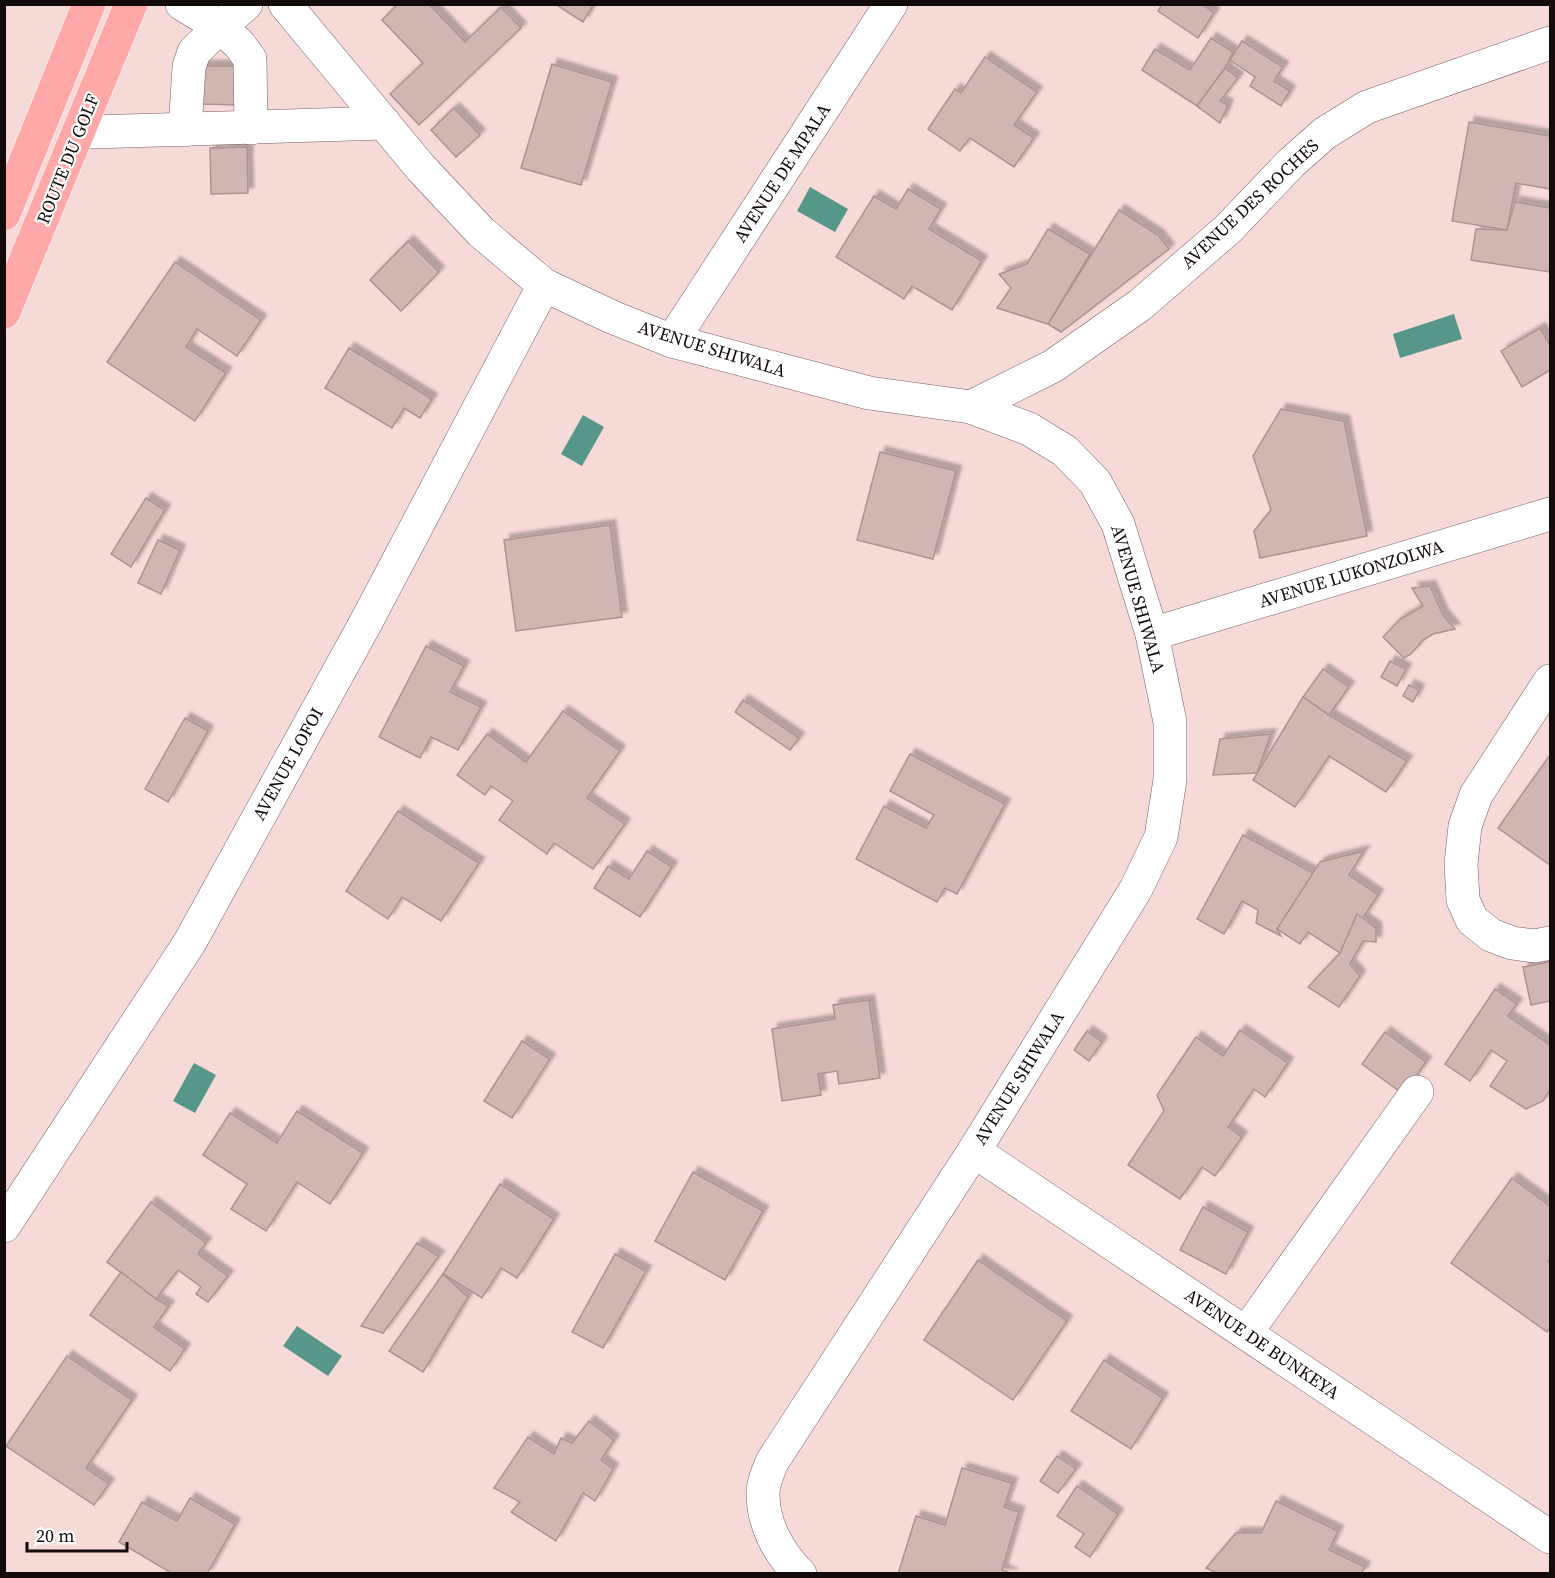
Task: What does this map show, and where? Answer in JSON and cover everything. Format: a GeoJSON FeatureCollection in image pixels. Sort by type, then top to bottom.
{"type":"FeatureCollection","features":[{"type":"Feature","properties":{"kind":"main road"},"geometry":{"type":"LineString","coordinates":[[4,214],[89,4]]}},
{"type":"Feature","properties":{"kind":"main road","name":"ROUTE DU GOLF"},"geometry":{"type":"LineString","coordinates":[[4,312],[131,4]]}},
{"type":"Feature","properties":{"kind":"street"},"geometry":{"type":"LineString","coordinates":[[182,4],[220,27],[239,44],[250,59],[251,128]]}},
{"type":"Feature","properties":{"kind":"street"},"geometry":{"type":"LineString","coordinates":[[185,130],[189,67],[194,52],[246,4]]}},
{"type":"Feature","properties":{"kind":"street","name":"AVENUE SHIWALA"},"geometry":{"type":"LineString","coordinates":[[285,4],[421,168],[482,232],[544,285],[612,317],[672,341],[869,393],[971,407],[1029,429],[1065,452],[1095,482],[1118,524],[1152,634],[1170,722],[1170,780],[1161,837],[1136,890],[974,1151],[772,1462],[766,1476],[763,1494],[766,1518],[774,1538],[800,1574]]}},
{"type":"Feature","properties":{"kind":"street","name":"AVENUE DE MPALA"},"geometry":{"type":"LineString","coordinates":[[672,341],[891,4]]}},
{"type":"Feature","properties":{"kind":"street","name":"AVENUE DES ROCHES"},"geometry":{"type":"LineString","coordinates":[[971,407],[1053,366],[1140,305],[1228,230],[1291,163],[1325,133],[1367,107],[1551,43]]}},
{"type":"Feature","properties":{"kind":"street"},"geometry":{"type":"LineString","coordinates":[[81,127],[93,132],[384,123]]}},
{"type":"Feature","properties":{"kind":"street","name":"AVENUE LOFOI"},"geometry":{"type":"LineString","coordinates":[[4,1226],[190,942],[365,624],[544,285]]}},
{"type":"Feature","properties":{"kind":"street","name":"AVENUE LUKONZOLWA"},"geometry":{"type":"LineString","coordinates":[[1152,634],[1551,514]]}},
{"type":"Feature","properties":{"kind":"street"},"geometry":{"type":"LineString","coordinates":[[1551,681],[1476,795],[1465,826],[1461,864],[1463,900],[1472,920],[1491,935],[1512,943],[1535,946],[1551,943]]}},
{"type":"Feature","properties":{"kind":"street"},"geometry":{"type":"LineString","coordinates":[[1246,1333],[1417,1092]]}},
{"type":"Feature","properties":{"kind":"street","name":"AVENUE DE BUNKEYA"},"geometry":{"type":"LineString","coordinates":[[974,1151],[1551,1537]]}},
{"type":"Feature","properties":{"kind":"water"},"geometry":{"type":"Polygon","coordinates":[[[810,187],[848,209],[835,232],[797,211],[810,187]]]}},
{"type":"Feature","properties":{"kind":"water"},"geometry":{"type":"Polygon","coordinates":[[[1454,314],[1462,339],[1400,358],[1393,334],[1454,314]]]}},
{"type":"Feature","properties":{"kind":"water"},"geometry":{"type":"Polygon","coordinates":[[[583,415],[604,427],[582,466],[561,454],[583,415]]]}},
{"type":"Feature","properties":{"kind":"water"},"geometry":{"type":"Polygon","coordinates":[[[194,1063],[216,1075],[195,1113],[173,1101],[194,1063]]]}},
{"type":"Feature","properties":{"kind":"water"},"geometry":{"type":"Polygon","coordinates":[[[297,1326],[342,1356],[328,1376],[283,1346],[297,1326]]]}},
{"type":"Feature","properties":{"kind":"building"},"geometry":{"type":"Polygon","coordinates":[[[398,4],[429,4],[465,42],[501,7],[521,28],[419,125],[390,94],[423,63],[382,20],[398,4]]]}},
{"type":"Feature","properties":{"kind":"building"},"geometry":{"type":"Polygon","coordinates":[[[555,4],[594,4],[583,22],[555,4]]]}},
{"type":"Feature","properties":{"kind":"building"},"geometry":{"type":"Polygon","coordinates":[[[1162,4],[1202,4],[1214,13],[1198,38],[1158,11],[1162,4]]]}},
{"type":"Feature","properties":{"kind":"building"},"geometry":{"type":"Polygon","coordinates":[[[1211,38],[1233,52],[1225,68],[1197,106],[1142,70],[1155,49],[1190,70],[1211,38]]]}},
{"type":"Feature","properties":{"kind":"building"},"geometry":{"type":"Polygon","coordinates":[[[1242,41],[1283,67],[1274,81],[1290,91],[1281,106],[1250,86],[1255,77],[1230,60],[1242,41]]]}},
{"type":"Feature","properties":{"kind":"building"},"geometry":{"type":"Polygon","coordinates":[[[985,57],[1037,92],[1014,125],[1034,138],[1014,167],[970,138],[960,151],[928,129],[955,89],[961,93],[985,57]]]}},
{"type":"Feature","properties":{"kind":"building"},"geometry":{"type":"Polygon","coordinates":[[[552,64],[612,82],[581,185],[521,168],[552,64]]]}},
{"type":"Feature","properties":{"kind":"building"},"geometry":{"type":"Polygon","coordinates":[[[201,66],[239,66],[239,105],[201,104],[201,66]]]}},
{"type":"Feature","properties":{"kind":"building"},"geometry":{"type":"Polygon","coordinates":[[[1225,68],[1238,78],[1220,101],[1228,105],[1220,123],[1197,106],[1225,68]]]}},
{"type":"Feature","properties":{"kind":"building"},"geometry":{"type":"Polygon","coordinates":[[[454,108],[480,135],[456,157],[431,130],[454,108]]]}},
{"type":"Feature","properties":{"kind":"building"},"geometry":{"type":"Polygon","coordinates":[[[1469,122],[1550,136],[1550,189],[1516,183],[1507,230],[1452,221],[1469,122]]]}},
{"type":"Feature","properties":{"kind":"building"},"geometry":{"type":"Polygon","coordinates":[[[247,147],[248,193],[211,194],[210,148],[247,147]]]}},
{"type":"Feature","properties":{"kind":"building"},"geometry":{"type":"Polygon","coordinates":[[[908,189],[941,209],[929,229],[982,261],[952,310],[912,286],[904,299],[836,257],[874,196],[896,209],[908,189]]]}},
{"type":"Feature","properties":{"kind":"building"},"geometry":{"type":"Polygon","coordinates":[[[1515,202],[1550,208],[1550,272],[1471,260],[1476,229],[1507,230],[1515,202]]]}},
{"type":"Feature","properties":{"kind":"building"},"geometry":{"type":"Polygon","coordinates":[[[1119,210],[1158,235],[1169,249],[1061,332],[1048,324],[1119,210]]]}},
{"type":"Feature","properties":{"kind":"building"},"geometry":{"type":"Polygon","coordinates":[[[1048,229],[1090,254],[1048,324],[997,308],[1011,288],[999,274],[1027,264],[1048,229]]]}},
{"type":"Feature","properties":{"kind":"building"},"geometry":{"type":"Polygon","coordinates":[[[408,241],[439,272],[401,311],[370,280],[408,241]]]}},
{"type":"Feature","properties":{"kind":"building"},"geometry":{"type":"Polygon","coordinates":[[[175,262],[261,320],[237,356],[197,329],[186,347],[226,373],[195,421],[107,362],[175,262]]]}},
{"type":"Feature","properties":{"kind":"building"},"geometry":{"type":"Polygon","coordinates":[[[1540,328],[1550,345],[1550,370],[1522,387],[1501,351],[1540,328]]]}},
{"type":"Feature","properties":{"kind":"building"},"geometry":{"type":"Polygon","coordinates":[[[349,348],[432,399],[420,418],[404,408],[392,428],[325,388],[349,348]]]}},
{"type":"Feature","properties":{"kind":"building"},"geometry":{"type":"Polygon","coordinates":[[[1281,409],[1344,421],[1367,536],[1260,558],[1254,531],[1271,510],[1253,456],[1281,409]]]}},
{"type":"Feature","properties":{"kind":"building"},"geometry":{"type":"Polygon","coordinates":[[[880,452],[956,471],[933,559],[857,540],[880,452]]]}},
{"type":"Feature","properties":{"kind":"building"},"geometry":{"type":"Polygon","coordinates":[[[146,498],[165,510],[131,567],[111,554],[146,498]]]}},
{"type":"Feature","properties":{"kind":"building"},"geometry":{"type":"Polygon","coordinates":[[[610,525],[622,617],[516,631],[504,540],[610,525]]]}},
{"type":"Feature","properties":{"kind":"building"},"geometry":{"type":"Polygon","coordinates":[[[158,540],[180,550],[161,594],[138,583],[158,540]]]}},
{"type":"Feature","properties":{"kind":"building"},"geometry":{"type":"Polygon","coordinates":[[[1430,586],[1443,615],[1455,629],[1433,634],[1404,658],[1383,637],[1399,620],[1423,606],[1412,588],[1430,586]]]}},
{"type":"Feature","properties":{"kind":"building"},"geometry":{"type":"Polygon","coordinates":[[[426,646],[464,666],[450,692],[481,707],[458,750],[431,737],[420,758],[379,737],[426,646]]]}},
{"type":"Feature","properties":{"kind":"building"},"geometry":{"type":"Polygon","coordinates":[[[1390,661],[1406,669],[1397,686],[1381,677],[1390,661]]]}},
{"type":"Feature","properties":{"kind":"building"},"geometry":{"type":"Polygon","coordinates":[[[1323,669],[1349,687],[1329,715],[1303,697],[1323,669]]]}},
{"type":"Feature","properties":{"kind":"building"},"geometry":{"type":"Polygon","coordinates":[[[1409,685],[1419,690],[1413,702],[1403,696],[1409,685]]]}},
{"type":"Feature","properties":{"kind":"building"},"geometry":{"type":"Polygon","coordinates":[[[1303,697],[1407,761],[1386,792],[1329,756],[1295,807],[1253,780],[1303,697]]]}},
{"type":"Feature","properties":{"kind":"building"},"geometry":{"type":"Polygon","coordinates":[[[743,700],[799,738],[790,750],[735,712],[743,700]]]}},
{"type":"Feature","properties":{"kind":"building"},"geometry":{"type":"Polygon","coordinates":[[[563,711],[620,751],[587,798],[625,824],[593,869],[554,843],[547,854],[499,820],[513,801],[491,786],[485,795],[457,775],[487,734],[526,762],[563,711]]]}},
{"type":"Feature","properties":{"kind":"building"},"geometry":{"type":"Polygon","coordinates":[[[185,718],[208,731],[168,802],[145,789],[185,718]]]}},
{"type":"Feature","properties":{"kind":"building"},"geometry":{"type":"Polygon","coordinates":[[[1271,734],[1257,773],[1213,775],[1220,739],[1271,734]]]}},
{"type":"Feature","properties":{"kind":"building"},"geometry":{"type":"Polygon","coordinates":[[[910,754],[1005,804],[957,894],[945,888],[937,902],[856,859],[884,806],[926,828],[934,815],[890,791],[910,754]]]}},
{"type":"Feature","properties":{"kind":"building"},"geometry":{"type":"Polygon","coordinates":[[[1550,755],[1550,865],[1498,828],[1550,755]]]}},
{"type":"Feature","properties":{"kind":"building"},"geometry":{"type":"Polygon","coordinates":[[[398,811],[479,863],[441,921],[402,897],[388,919],[346,891],[398,811]]]}},
{"type":"Feature","properties":{"kind":"building"},"geometry":{"type":"Polygon","coordinates":[[[1243,835],[1315,874],[1277,929],[1281,936],[1256,923],[1258,910],[1242,901],[1224,934],[1197,919],[1243,835]]]}},
{"type":"Feature","properties":{"kind":"building"},"geometry":{"type":"Polygon","coordinates":[[[647,851],[672,867],[640,917],[594,888],[608,866],[629,879],[647,851]]]}},
{"type":"Feature","properties":{"kind":"building"},"geometry":{"type":"Polygon","coordinates":[[[1364,851],[1349,875],[1378,895],[1340,953],[1308,932],[1300,944],[1277,929],[1320,862],[1364,851]]]}},
{"type":"Feature","properties":{"kind":"building"},"geometry":{"type":"Polygon","coordinates":[[[1357,914],[1376,928],[1376,942],[1363,941],[1350,964],[1360,976],[1339,1007],[1308,987],[1340,953],[1357,914]]]}},
{"type":"Feature","properties":{"kind":"building"},"geometry":{"type":"Polygon","coordinates":[[[1550,962],[1550,1001],[1531,1005],[1523,967],[1550,962]]]}},
{"type":"Feature","properties":{"kind":"building"},"geometry":{"type":"Polygon","coordinates":[[[1495,989],[1517,1004],[1508,1016],[1550,1045],[1550,1090],[1543,1101],[1526,1109],[1490,1086],[1507,1061],[1491,1050],[1470,1081],[1445,1064],[1495,989]]]}},
{"type":"Feature","properties":{"kind":"building"},"geometry":{"type":"Polygon","coordinates":[[[869,1000],[880,1078],[839,1084],[837,1071],[818,1074],[821,1095],[782,1101],[772,1029],[835,1019],[833,1005],[869,1000]]]}},
{"type":"Feature","properties":{"kind":"building"},"geometry":{"type":"Polygon","coordinates":[[[1240,1030],[1288,1063],[1265,1097],[1254,1089],[1228,1127],[1242,1137],[1215,1176],[1202,1167],[1180,1199],[1128,1165],[1164,1111],[1157,1095],[1196,1037],[1223,1056],[1240,1030]]]}},
{"type":"Feature","properties":{"kind":"building"},"geometry":{"type":"Polygon","coordinates":[[[1087,1031],[1102,1042],[1089,1061],[1074,1050],[1087,1031]]]}},
{"type":"Feature","properties":{"kind":"building"},"geometry":{"type":"Polygon","coordinates":[[[1385,1032],[1426,1062],[1403,1094],[1362,1064],[1385,1032]]]}},
{"type":"Feature","properties":{"kind":"building"},"geometry":{"type":"Polygon","coordinates":[[[522,1041],[550,1059],[512,1118],[484,1101],[522,1041]]]}},
{"type":"Feature","properties":{"kind":"building"},"geometry":{"type":"Polygon","coordinates":[[[297,1111],[363,1153],[330,1204],[297,1182],[266,1231],[231,1209],[247,1184],[203,1155],[230,1113],[277,1143],[297,1111]]]}},
{"type":"Feature","properties":{"kind":"building"},"geometry":{"type":"Polygon","coordinates":[[[693,1172],[763,1211],[725,1280],[655,1241],[693,1172]]]}},
{"type":"Feature","properties":{"kind":"building"},"geometry":{"type":"Polygon","coordinates":[[[1512,1178],[1550,1206],[1550,1258],[1548,1261],[1550,1263],[1550,1327],[1547,1332],[1451,1263],[1512,1178]]]}},
{"type":"Feature","properties":{"kind":"building"},"geometry":{"type":"Polygon","coordinates":[[[500,1184],[554,1219],[517,1278],[501,1268],[482,1298],[443,1274],[500,1184]]]}},
{"type":"Feature","properties":{"kind":"building"},"geometry":{"type":"Polygon","coordinates":[[[151,1202],[206,1243],[198,1254],[228,1276],[208,1302],[196,1294],[201,1287],[178,1270],[156,1299],[107,1262],[151,1202]]]}},
{"type":"Feature","properties":{"kind":"building"},"geometry":{"type":"Polygon","coordinates":[[[1203,1207],[1248,1232],[1226,1274],[1180,1250],[1203,1207]]]}},
{"type":"Feature","properties":{"kind":"building"},"geometry":{"type":"Polygon","coordinates":[[[417,1243],[439,1256],[383,1333],[361,1326],[417,1243]]]}},
{"type":"Feature","properties":{"kind":"building"},"geometry":{"type":"Polygon","coordinates":[[[615,1254],[646,1271],[603,1348],[572,1332],[615,1254]]]}},
{"type":"Feature","properties":{"kind":"building"},"geometry":{"type":"Polygon","coordinates":[[[978,1260],[1067,1321],[1013,1400],[924,1340],[978,1260]]]}},
{"type":"Feature","properties":{"kind":"building"},"geometry":{"type":"Polygon","coordinates":[[[121,1272],[156,1299],[169,1306],[154,1327],[185,1349],[170,1371],[90,1315],[121,1272]]]}},
{"type":"Feature","properties":{"kind":"building"},"geometry":{"type":"Polygon","coordinates":[[[443,1274],[468,1297],[423,1372],[389,1351],[443,1274]]]}},
{"type":"Feature","properties":{"kind":"building"},"geometry":{"type":"Polygon","coordinates":[[[67,1356],[132,1400],[86,1468],[109,1484],[94,1505],[6,1446],[67,1356]]]}},
{"type":"Feature","properties":{"kind":"building"},"geometry":{"type":"Polygon","coordinates":[[[1104,1360],[1163,1398],[1131,1449],[1071,1411],[1104,1360]]]}},
{"type":"Feature","properties":{"kind":"building"},"geometry":{"type":"Polygon","coordinates":[[[589,1421],[614,1440],[601,1460],[613,1469],[595,1501],[583,1493],[556,1541],[511,1512],[520,1502],[494,1488],[528,1437],[554,1454],[561,1438],[572,1443],[589,1421]]]}},
{"type":"Feature","properties":{"kind":"building"},"geometry":{"type":"Polygon","coordinates":[[[1057,1456],[1076,1469],[1058,1493],[1040,1481],[1057,1456]]]}},
{"type":"Feature","properties":{"kind":"building"},"geometry":{"type":"Polygon","coordinates":[[[962,1468],[1012,1483],[1004,1507],[1019,1512],[1002,1570],[1013,1574],[898,1574],[916,1516],[945,1525],[962,1468]]]}},
{"type":"Feature","properties":{"kind":"building"},"geometry":{"type":"Polygon","coordinates":[[[1077,1486],[1118,1514],[1090,1557],[1075,1547],[1084,1534],[1057,1516],[1077,1486]]]}},
{"type":"Feature","properties":{"kind":"building"},"geometry":{"type":"Polygon","coordinates":[[[190,1498],[235,1524],[207,1574],[173,1574],[119,1542],[142,1502],[177,1521],[190,1498]]]}},
{"type":"Feature","properties":{"kind":"building"},"geometry":{"type":"Polygon","coordinates":[[[1276,1501],[1338,1531],[1329,1550],[1365,1567],[1361,1574],[1219,1574],[1206,1568],[1236,1533],[1261,1533],[1276,1501]]]}}]}
